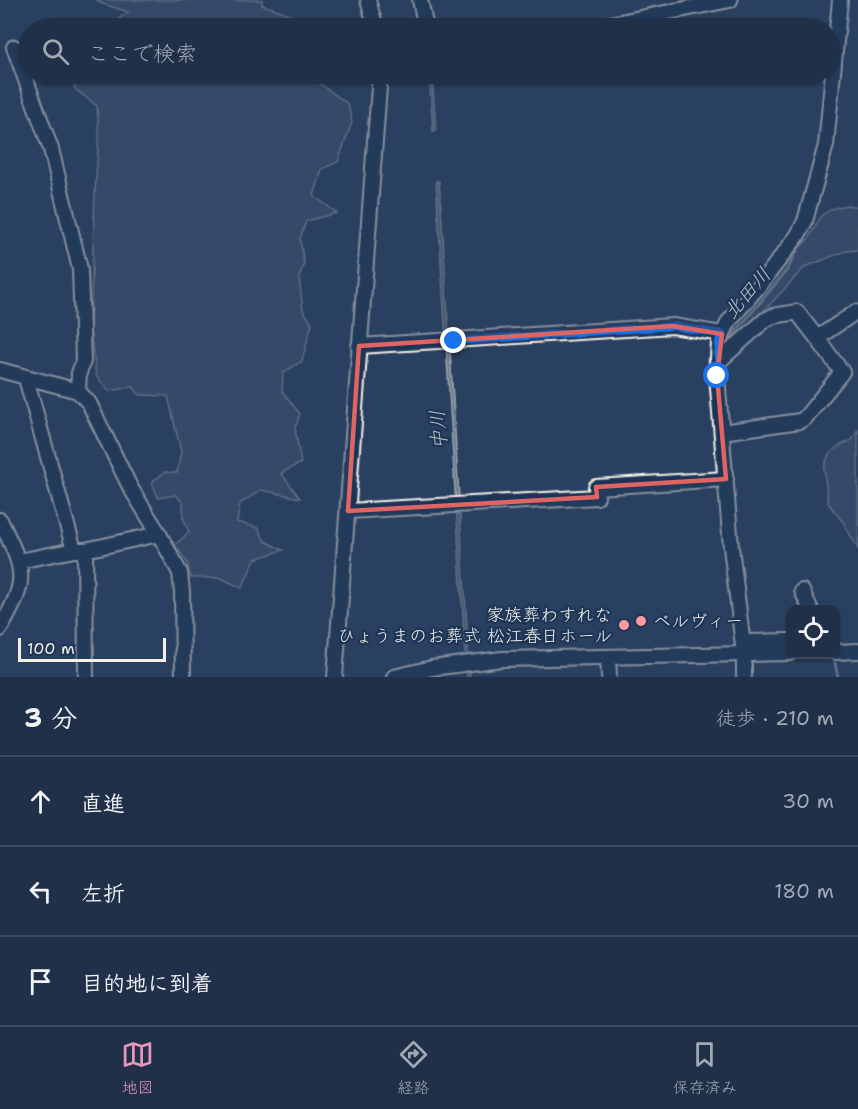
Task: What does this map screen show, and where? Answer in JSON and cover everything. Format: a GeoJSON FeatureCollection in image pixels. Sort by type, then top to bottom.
{"type":"FeatureCollection","features":[{"type":"Feature","properties":{"kind":"street"},"geometry":{"type":"LineString","coordinates":[[368,0],[373,18]]}},
{"type":"Feature","properties":{"kind":"street"},"geometry":{"type":"LineString","coordinates":[[420,0],[424,18]]}},
{"type":"Feature","properties":{"kind":"street"},"geometry":{"type":"LineString","coordinates":[[640,18],[730,0]]}},
{"type":"Feature","properties":{"kind":"street"},"geometry":{"type":"LineString","coordinates":[[838,18],[840,0]]}},
{"type":"Feature","properties":{"kind":"street"},"geometry":{"type":"LineString","coordinates":[[14,47],[18,58]]}},
{"type":"Feature","properties":{"kind":"street"},"geometry":{"type":"LineString","coordinates":[[27,84],[51,149],[80,269],[82,362],[78,391]]}},
{"type":"Feature","properties":{"kind":"street"},"geometry":{"type":"LineString","coordinates":[[335,677],[379,84]]}},
{"type":"Feature","properties":{"kind":"street"},"geometry":{"type":"LineString","coordinates":[[744,677],[722,479],[719,349],[729,321],[759,287],[798,235],[805,221],[826,145],[832,84]]}},
{"type":"Feature","properties":{"kind":"street"},"geometry":{"type":"LineString","coordinates":[[719,349],[773,316],[797,312],[842,372],[800,422],[722,432]]}},
{"type":"Feature","properties":{"kind":"street"},"geometry":{"type":"LineString","coordinates":[[817,338],[856,312]]}},
{"type":"Feature","properties":{"kind":"street"},"geometry":{"type":"LineString","coordinates":[[359,346],[673,326],[719,349]]}},
{"type":"Feature","properties":{"kind":"street"},"geometry":{"type":"LineString","coordinates":[[0,370],[78,391],[89,403],[130,488],[180,573],[183,677]]}},
{"type":"Feature","properties":{"kind":"street"},"geometry":{"type":"LineString","coordinates":[[28,378],[34,412],[79,550],[86,677]]}},
{"type":"Feature","properties":{"kind":"street"},"geometry":{"type":"LineString","coordinates":[[348,511],[597,497],[596,487],[722,479]]}},
{"type":"Feature","properties":{"kind":"street"},"geometry":{"type":"LineString","coordinates":[[0,520],[19,561],[21,576],[20,587],[12,608],[0,629]]}},
{"type":"Feature","properties":{"kind":"street"},"geometry":{"type":"LineString","coordinates":[[19,561],[159,534]]}},
{"type":"Feature","properties":{"kind":"street"},"geometry":{"type":"LineString","coordinates":[[802,591],[810,605]]}},
{"type":"Feature","properties":{"kind":"street"},"geometry":{"type":"LineString","coordinates":[[840,652],[858,651],[858,640]]}},
{"type":"Feature","properties":{"kind":"street"},"geometry":{"type":"LineString","coordinates":[[740,651],[786,642]]}},
{"type":"Feature","properties":{"kind":"street"},"geometry":{"type":"LineString","coordinates":[[394,677],[462,663],[502,659],[740,651],[786,653]]}},
{"type":"Feature","properties":{"kind":"street"},"geometry":{"type":"LineString","coordinates":[[608,657],[609,677]]}},
{"type":"Feature","properties":{"kind":"highlighted area"},"geometry":{"type":"Polygon","coordinates":[[[673,326],[722,334],[717,376],[726,479],[596,487],[597,497],[348,511],[359,346],[673,326]]]}},
{"type":"Feature","properties":{"kind":"shaded area"},"geometry":{"type":"Polygon","coordinates":[[[97,0],[262,0],[262,5],[295,18],[120,18],[128,12],[97,0]]]}},
{"type":"Feature","properties":{"kind":"shaded area"},"geometry":{"type":"Polygon","coordinates":[[[74,84],[320,84],[348,104],[352,122],[338,162],[322,169],[314,196],[337,213],[306,221],[300,239],[304,264],[299,278],[303,310],[312,323],[302,361],[283,373],[282,391],[300,414],[295,428],[301,463],[281,473],[300,498],[261,490],[240,504],[237,522],[258,528],[265,541],[283,550],[255,559],[242,588],[221,578],[191,578],[187,562],[175,545],[189,532],[183,517],[183,503],[176,495],[158,498],[152,482],[165,472],[177,473],[181,452],[168,396],[140,395],[133,387],[109,391],[96,376],[90,330],[99,134],[97,106],[75,89],[74,84]]]}},
{"type":"Feature","properties":{"kind":"shaded area"},"geometry":{"type":"Polygon","coordinates":[[[430,84],[433,84],[436,131],[433,131],[430,84]]]}},
{"type":"Feature","properties":{"kind":"shaded area"},"geometry":{"type":"Polygon","coordinates":[[[436,181],[439,181],[443,236],[470,677],[467,677],[465,650],[436,181]]]}},
{"type":"Feature","properties":{"kind":"shaded area"},"geometry":{"type":"Polygon","coordinates":[[[847,205],[858,207],[858,250],[846,251],[805,267],[760,315],[734,337],[729,336],[729,330],[750,304],[809,238],[821,216],[831,209],[847,205]]]}},
{"type":"Feature","properties":{"kind":"shaded area"},"geometry":{"type":"Polygon","coordinates":[[[858,429],[858,549],[843,522],[828,503],[824,468],[828,456],[837,447],[852,440],[858,429]]]}},
{"type":"Feature","properties":{"kind":"waterway","name":"北田川"},"geometry":{"type":"LineString","coordinates":[[843,34],[847,0]]}},
{"type":"Feature","properties":{"kind":"waterway","name":"北田川"},"geometry":{"type":"LineString","coordinates":[[723,347],[787,270],[807,231]]}},
{"type":"Feature","properties":{"kind":"waterway","name":"北田川"},"geometry":{"type":"LineString","coordinates":[[711,377],[709,359],[714,355]]}},
{"type":"Feature","properties":{"kind":"waterway"},"geometry":{"type":"LineString","coordinates":[[835,663],[838,677]]}},
{"type":"Feature","properties":{"kind":"place","name":"ベルヴィー"},"geometry":{"type":"Point","coordinates":[641,621]}},
{"type":"Feature","properties":{"kind":"place","name":"家族葬わすれな ひょうまのお葬式 松江春日ホール"},"geometry":{"type":"Point","coordinates":[624,625]}},
{"type":"Feature","properties":{"kind":"route"},"geometry":{"type":"LineString","coordinates":[[454,341],[684,326],[722,334],[719,342],[717,376]]}},
{"type":"Feature","properties":{"kind":"water label","name":"中川"},"geometry":{"type":"Point","coordinates":[438,430]}}]}
